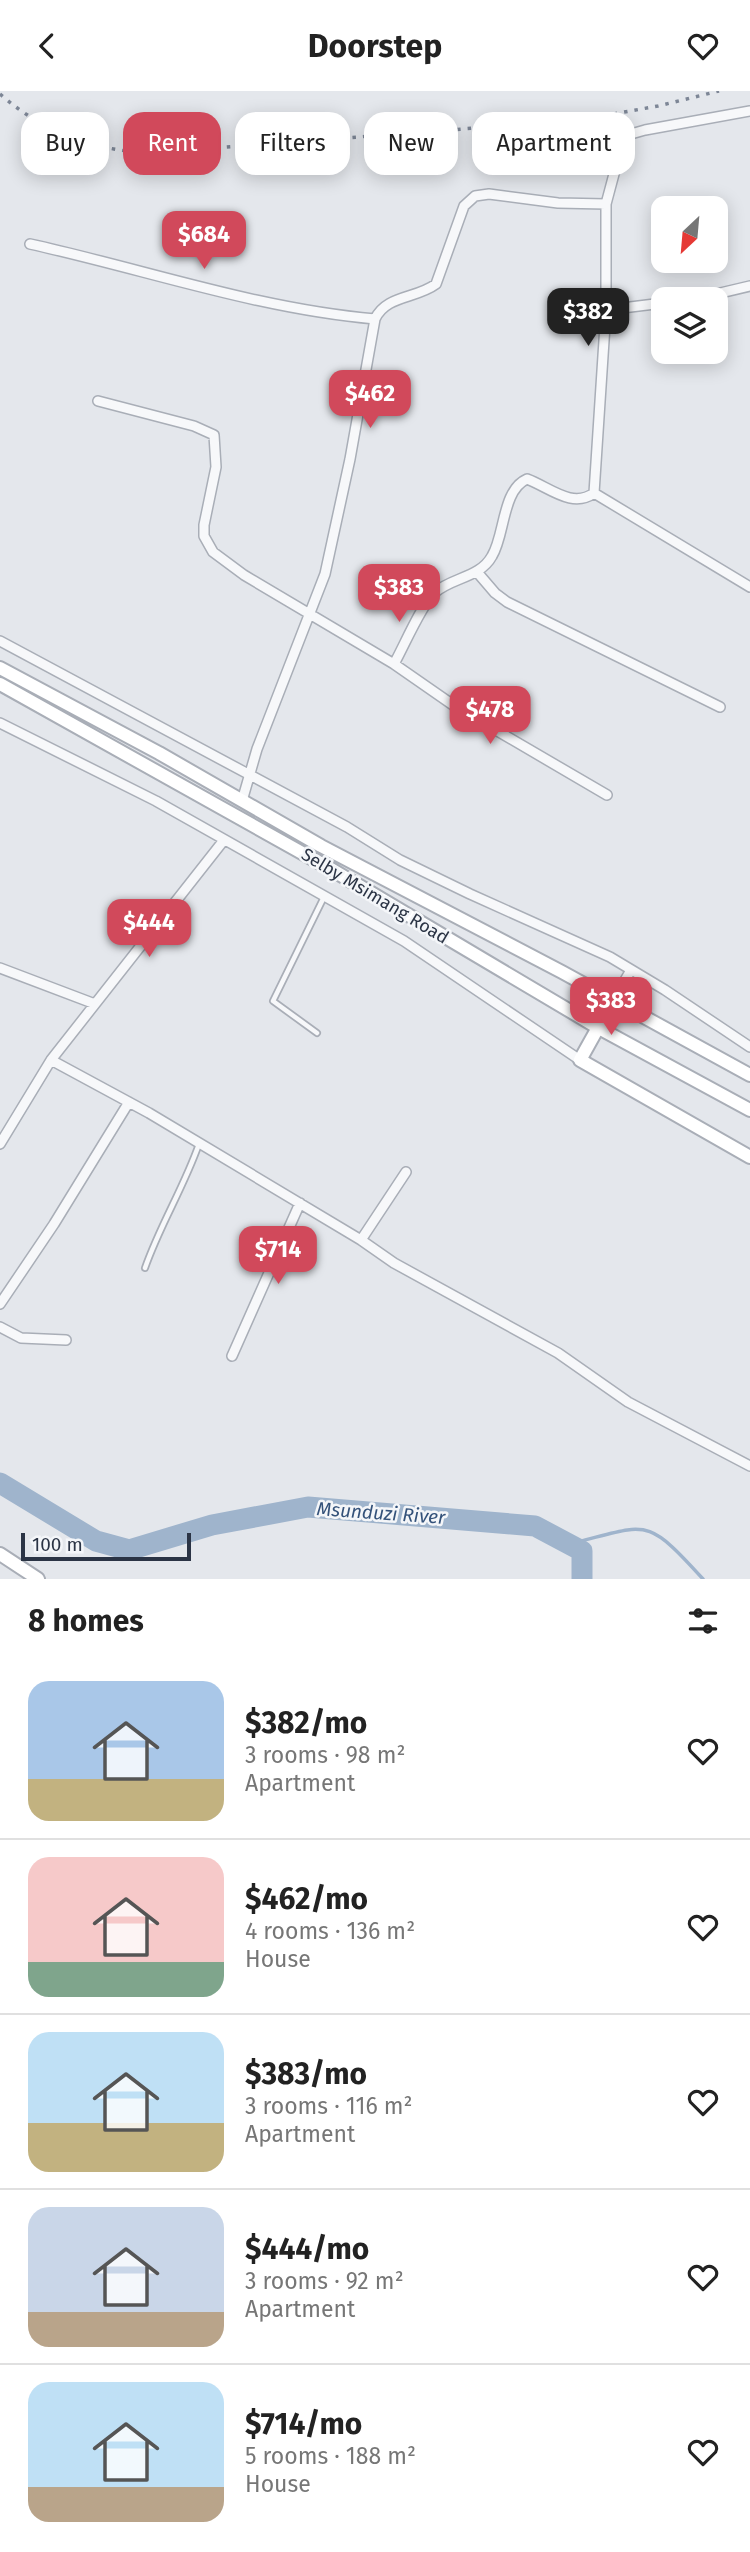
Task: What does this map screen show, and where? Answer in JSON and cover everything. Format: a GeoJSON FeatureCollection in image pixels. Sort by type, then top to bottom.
{"type":"FeatureCollection","features":[{"type":"Feature","properties":{"kind":"main road","name":"Selby Msimang Road"},"geometry":{"type":"LineString","coordinates":[[0,668],[159,753],[332,852],[614,999],[750,1075]]}},
{"type":"Feature","properties":{"kind":"main road","name":"Selby Msimang Road"},"geometry":{"type":"LineString","coordinates":[[0,684],[329,867],[597,1027],[750,1110]]}},
{"type":"Feature","properties":{"kind":"main road"},"geometry":{"type":"LineString","coordinates":[[614,999],[580,1060],[750,1157]]}},
{"type":"Feature","properties":{"kind":"main road"},"geometry":{"type":"LineString","coordinates":[[0,1555],[38,1579]]}},
{"type":"Feature","properties":{"kind":"street"},"geometry":{"type":"LineString","coordinates":[[594,493],[606,310],[606,204],[622,144],[631,134],[716,115],[750,111]]}},
{"type":"Feature","properties":{"kind":"street"},"geometry":{"type":"LineString","coordinates":[[242,801],[248,775],[311,616],[332,549],[375,319],[385,304],[420,293],[436,284],[464,207],[475,196],[489,194],[606,204]]}},
{"type":"Feature","properties":{"kind":"street"},"geometry":{"type":"LineString","coordinates":[[30,244],[259,300],[344,317],[375,319]]}},
{"type":"Feature","properties":{"kind":"street"},"geometry":{"type":"LineString","coordinates":[[728,291],[750,286]]}},
{"type":"Feature","properties":{"kind":"street"},"geometry":{"type":"LineString","coordinates":[[606,310],[651,304]]}},
{"type":"Feature","properties":{"kind":"street"},"geometry":{"type":"LineString","coordinates":[[98,401],[194,426],[214,435],[216,467],[204,524],[209,546],[221,560],[394,664],[464,713],[607,795]]}},
{"type":"Feature","properties":{"kind":"street"},"geometry":{"type":"LineString","coordinates":[[394,664],[429,598],[453,581],[477,572],[494,554],[513,495],[524,480],[572,499],[583,499],[594,493]]}},
{"type":"Feature","properties":{"kind":"street"},"geometry":{"type":"LineString","coordinates":[[594,493],[750,587]]}},
{"type":"Feature","properties":{"kind":"street"},"geometry":{"type":"LineString","coordinates":[[477,572],[495,593],[507,602],[720,707]]}},
{"type":"Feature","properties":{"kind":"street"},"geometry":{"type":"LineString","coordinates":[[0,641],[347,827],[400,860],[581,943],[631,970],[750,1048]]}},
{"type":"Feature","properties":{"kind":"street"},"geometry":{"type":"LineString","coordinates":[[0,723],[156,801],[404,941],[580,1060]]}},
{"type":"Feature","properties":{"kind":"street"},"geometry":{"type":"LineString","coordinates":[[0,1144],[51,1060],[224,840]]}},
{"type":"Feature","properties":{"kind":"street"},"geometry":{"type":"LineString","coordinates":[[0,968],[95,1004]]}},
{"type":"Feature","properties":{"kind":"street"},"geometry":{"type":"LineString","coordinates":[[614,999],[631,970]]}},
{"type":"Feature","properties":{"kind":"street"},"geometry":{"type":"LineString","coordinates":[[51,1060],[199,1143],[361,1240],[394,1263],[558,1353],[628,1402],[750,1466]]}},
{"type":"Feature","properties":{"kind":"street"},"geometry":{"type":"LineString","coordinates":[[0,1304],[54,1224],[128,1102]]}},
{"type":"Feature","properties":{"kind":"street"},"geometry":{"type":"LineString","coordinates":[[361,1240],[406,1172]]}},
{"type":"Feature","properties":{"kind":"street"},"geometry":{"type":"LineString","coordinates":[[232,1356],[300,1203]]}},
{"type":"Feature","properties":{"kind":"street"},"geometry":{"type":"LineString","coordinates":[[0,1327],[21,1338],[66,1340]]}},
{"type":"Feature","properties":{"kind":"lane"},"geometry":{"type":"LineString","coordinates":[[317,1033],[273,1001],[324,896]]}},
{"type":"Feature","properties":{"kind":"lane"},"geometry":{"type":"LineString","coordinates":[[145,1268],[162,1223],[185,1181],[199,1143]]}},
{"type":"Feature","properties":{"kind":"waterway","name":"Msunduzi River"},"geometry":{"type":"LineString","coordinates":[[0,1483],[96,1541],[129,1550],[212,1525],[308,1507],[535,1526],[582,1551],[582,1579]]}},
{"type":"Feature","properties":{"kind":"waterway"},"geometry":{"type":"LineString","coordinates":[[569,1544],[615,1532],[644,1530],[656,1534],[668,1543],[703,1579]]}},
{"type":"Feature","properties":{"kind":"railway"},"geometry":{"type":"LineString","coordinates":[[0,94],[33,119],[69,137],[108,148],[149,153],[580,120],[658,106],[719,91]]}}]}
